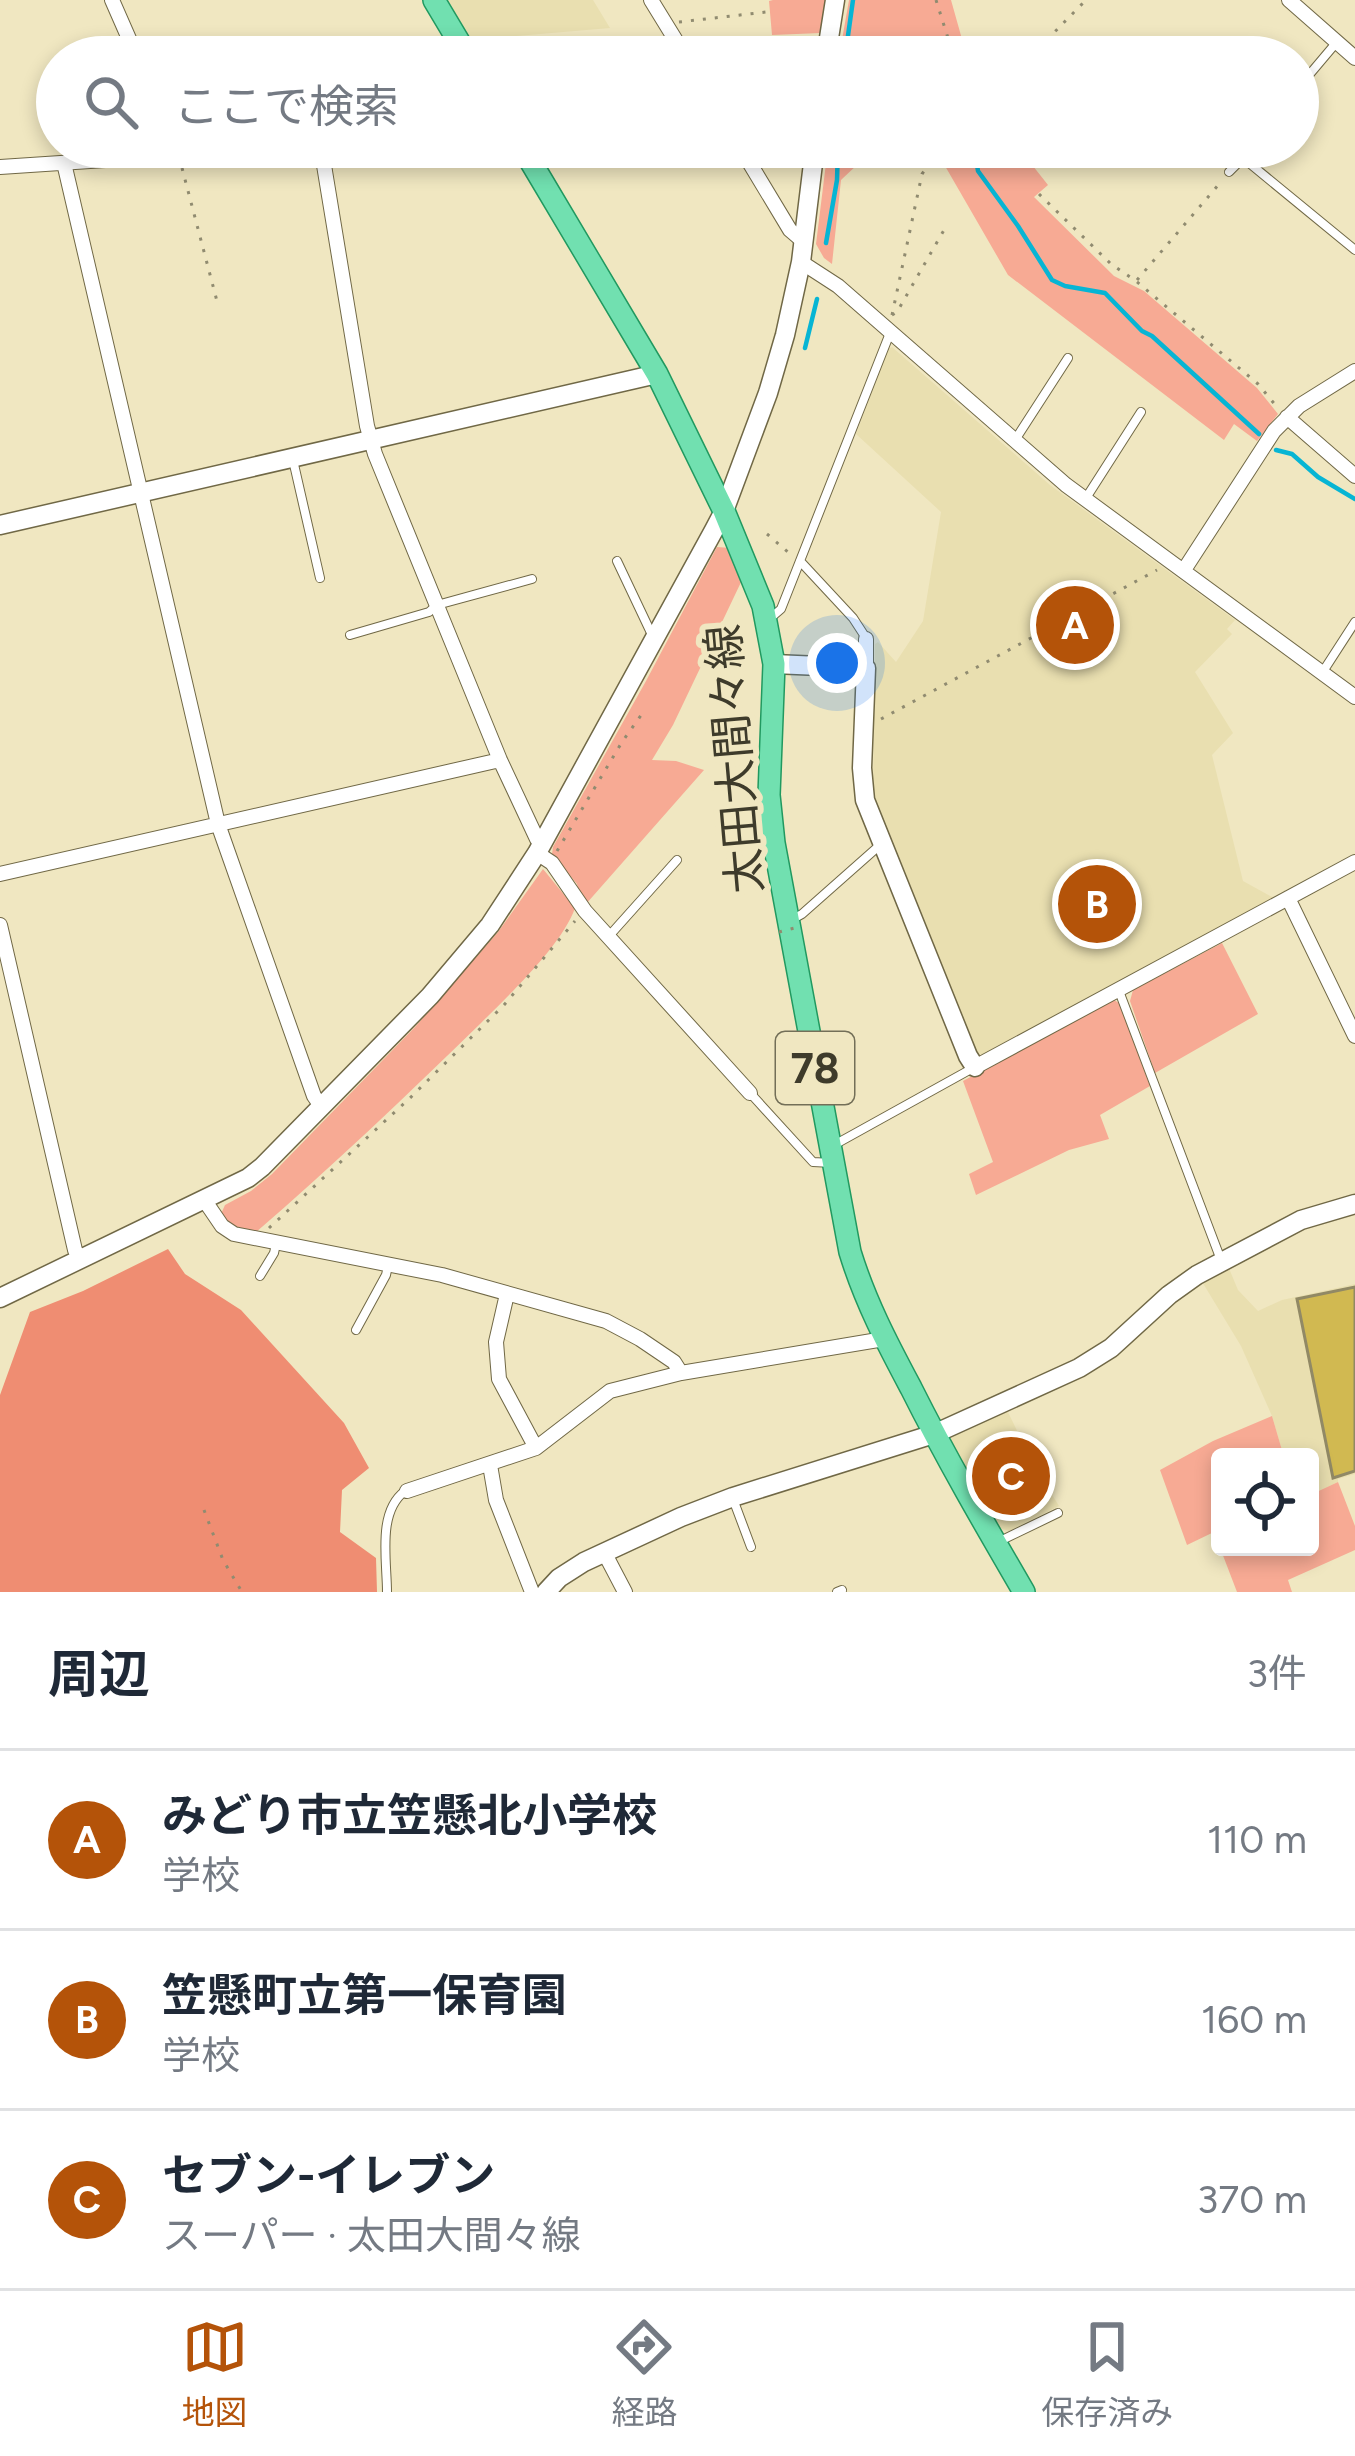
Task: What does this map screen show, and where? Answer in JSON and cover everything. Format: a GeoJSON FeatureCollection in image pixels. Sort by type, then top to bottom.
{"type":"FeatureCollection","features":[{"type":"Feature","properties":{"kind":"main road"},"geometry":{"type":"LineString","coordinates":[[434,0],[455,36]]}},
{"type":"Feature","properties":{"kind":"main road","name":"太田大間々線"},"geometry":{"type":"LineString","coordinates":[[534,168],[656,374],[724,511],[767,622],[774,664],[770,795],[774,843],[850,1252],[884,1339],[1024,1592]]}},
{"type":"Feature","properties":{"kind":"street"},"geometry":{"type":"LineString","coordinates":[[112,0],[128,36]]}},
{"type":"Feature","properties":{"kind":"street"},"geometry":{"type":"LineString","coordinates":[[651,0],[673,36]]}},
{"type":"Feature","properties":{"kind":"street"},"geometry":{"type":"LineString","coordinates":[[829,36],[835,0]]}},
{"type":"Feature","properties":{"kind":"street"},"geometry":{"type":"LineString","coordinates":[[1289,0],[1355,58]]}},
{"type":"Feature","properties":{"kind":"street"},"geometry":{"type":"LineString","coordinates":[[0,167],[36,165]]}},
{"type":"Feature","properties":{"kind":"street"},"geometry":{"type":"LineString","coordinates":[[65,168],[218,824],[314,1096],[322,1106]]}},
{"type":"Feature","properties":{"kind":"street"},"geometry":{"type":"LineString","coordinates":[[325,168],[371,441],[500,760],[537,839],[585,911],[750,1093]]}},
{"type":"Feature","properties":{"kind":"street"},"geometry":{"type":"LineString","coordinates":[[753,168],[803,252],[826,276],[888,324],[1014,441],[1085,499],[1355,698]]}},
{"type":"Feature","properties":{"kind":"street"},"geometry":{"type":"LineString","coordinates":[[0,1298],[235,1186],[262,1167],[430,996],[490,925],[543,849],[724,511],[778,363],[803,252],[813,168]]}},
{"type":"Feature","properties":{"kind":"street"},"geometry":{"type":"LineString","coordinates":[[1184,570],[1256,455],[1287,417],[1355,370]]}},
{"type":"Feature","properties":{"kind":"street"},"geometry":{"type":"LineString","coordinates":[[0,525],[656,374]]}},
{"type":"Feature","properties":{"kind":"street"},"geometry":{"type":"LineString","coordinates":[[1287,417],[1355,476]]}},
{"type":"Feature","properties":{"kind":"street"},"geometry":{"type":"LineString","coordinates":[[866,639],[865,800],[974,1067],[1355,862]]}},
{"type":"Feature","properties":{"kind":"street"},"geometry":{"type":"LineString","coordinates":[[774,664],[866,668]]}},
{"type":"Feature","properties":{"kind":"street"},"geometry":{"type":"LineString","coordinates":[[0,874],[500,760]]}},
{"type":"Feature","properties":{"kind":"street"},"geometry":{"type":"LineString","coordinates":[[1288,898],[1355,1036]]}},
{"type":"Feature","properties":{"kind":"street"},"geometry":{"type":"LineString","coordinates":[[0,925],[80,1260]]}},
{"type":"Feature","properties":{"kind":"street"},"geometry":{"type":"LineString","coordinates":[[205,1201],[227,1232],[442,1275],[606,1321],[674,1362],[681,1372]]}},
{"type":"Feature","properties":{"kind":"street"},"geometry":{"type":"LineString","coordinates":[[546,1592],[568,1570],[681,1516],[934,1434],[1088,1364],[1183,1285],[1222,1261],[1301,1220],[1355,1204]]}},
{"type":"Feature","properties":{"kind":"street"},"geometry":{"type":"LineString","coordinates":[[507,1294],[496,1342],[499,1379],[536,1448]]}},
{"type":"Feature","properties":{"kind":"street"},"geometry":{"type":"LineString","coordinates":[[406,1491],[536,1448],[616,1388],[681,1372],[884,1339]]}},
{"type":"Feature","properties":{"kind":"street"},"geometry":{"type":"LineString","coordinates":[[490,1465],[496,1500],[532,1592]]}},
{"type":"Feature","properties":{"kind":"street"},"geometry":{"type":"LineString","coordinates":[[604,1552],[625,1592]]}},
{"type":"Feature","properties":{"kind":"lane"},"geometry":{"type":"LineString","coordinates":[[1319,64],[1337,43]]}},
{"type":"Feature","properties":{"kind":"lane"},"geometry":{"type":"LineString","coordinates":[[1229,172],[1232,168]]}},
{"type":"Feature","properties":{"kind":"lane"},"geometry":{"type":"LineString","coordinates":[[1263,168],[1355,250]]}},
{"type":"Feature","properties":{"kind":"lane"},"geometry":{"type":"LineString","coordinates":[[767,622],[781,609],[888,324]]}},
{"type":"Feature","properties":{"kind":"lane"},"geometry":{"type":"LineString","coordinates":[[1014,441],[1068,358]]}},
{"type":"Feature","properties":{"kind":"lane"},"geometry":{"type":"LineString","coordinates":[[1085,499],[1141,412]]}},
{"type":"Feature","properties":{"kind":"lane"},"geometry":{"type":"LineString","coordinates":[[292,458],[320,578]]}},
{"type":"Feature","properties":{"kind":"lane"},"geometry":{"type":"LineString","coordinates":[[616,561],[653,638]]}},
{"type":"Feature","properties":{"kind":"lane"},"geometry":{"type":"LineString","coordinates":[[800,561],[853,618],[866,639]]}},
{"type":"Feature","properties":{"kind":"lane"},"geometry":{"type":"LineString","coordinates":[[350,635],[532,579]]}},
{"type":"Feature","properties":{"kind":"lane"},"geometry":{"type":"LineString","coordinates":[[1322,674],[1355,622]]}},
{"type":"Feature","properties":{"kind":"lane"},"geometry":{"type":"LineString","coordinates":[[789,926],[881,844]]}},
{"type":"Feature","properties":{"kind":"lane"},"geometry":{"type":"LineString","coordinates":[[608,937],[676,860]]}},
{"type":"Feature","properties":{"kind":"lane"},"geometry":{"type":"LineString","coordinates":[[1119,991],[1222,1261]]}},
{"type":"Feature","properties":{"kind":"lane"},"geometry":{"type":"LineString","coordinates":[[750,1093],[813,1162],[974,1067]]}},
{"type":"Feature","properties":{"kind":"lane"},"geometry":{"type":"LineString","coordinates":[[260,1276],[274,1253],[270,1242]]}},
{"type":"Feature","properties":{"kind":"lane"},"geometry":{"type":"LineString","coordinates":[[356,1330],[388,1264]]}},
{"type":"Feature","properties":{"kind":"lane"},"geometry":{"type":"LineString","coordinates":[[387,1592],[387,1514],[406,1491]]}},
{"type":"Feature","properties":{"kind":"lane"},"geometry":{"type":"LineString","coordinates":[[733,1497],[752,1547]]}},
{"type":"Feature","properties":{"kind":"lane"},"geometry":{"type":"LineString","coordinates":[[995,1543],[1058,1513]]}},
{"type":"Feature","properties":{"kind":"path"},"geometry":{"type":"LineString","coordinates":[[936,0],[947,36]]}},
{"type":"Feature","properties":{"kind":"path"},"geometry":{"type":"LineString","coordinates":[[1051,36],[1086,0]]}},
{"type":"Feature","properties":{"kind":"path"},"geometry":{"type":"LineString","coordinates":[[668,28],[688,19],[766,12]]}},
{"type":"Feature","properties":{"kind":"path"},"geometry":{"type":"LineString","coordinates":[[182,168],[218,305]]}},
{"type":"Feature","properties":{"kind":"path"},"geometry":{"type":"LineString","coordinates":[[888,324],[926,168]]}},
{"type":"Feature","properties":{"kind":"path"},"geometry":{"type":"LineString","coordinates":[[1136,281],[1229,172]]}},
{"type":"Feature","properties":{"kind":"path"},"geometry":{"type":"LineString","coordinates":[[1039,194],[1111,264],[1258,385],[1287,417]]}},
{"type":"Feature","properties":{"kind":"path"},"geometry":{"type":"LineString","coordinates":[[888,324],[944,230]]}},
{"type":"Feature","properties":{"kind":"path"},"geometry":{"type":"LineString","coordinates":[[767,534],[800,561]]}},
{"type":"Feature","properties":{"kind":"path"},"geometry":{"type":"LineString","coordinates":[[875,726],[876,721],[1164,566]]}},
{"type":"Feature","properties":{"kind":"path"},"geometry":{"type":"LineString","coordinates":[[543,849],[559,850],[644,711]]}},
{"type":"Feature","properties":{"kind":"path"},"geometry":{"type":"LineString","coordinates":[[270,1242],[272,1224],[504,1004],[585,911]]}},
{"type":"Feature","properties":{"kind":"path"},"geometry":{"type":"LineString","coordinates":[[204,1510],[242,1592]]}},
{"type":"Feature","properties":{"kind":"shaded area"},"geometry":{"type":"Polygon","coordinates":[[[448,0],[593,0],[610,28],[517,36],[469,36],[448,0]]]}},
{"type":"Feature","properties":{"kind":"shaded area"},"geometry":{"type":"Polygon","coordinates":[[[827,0],[821,33],[772,35],[769,1],[827,0]]]}},
{"type":"Feature","properties":{"kind":"shaded area"},"geometry":{"type":"Polygon","coordinates":[[[849,0],[951,0],[961,36],[843,36],[849,0]]]}},
{"type":"Feature","properties":{"kind":"shaded area"},"geometry":{"type":"Polygon","coordinates":[[[825,168],[854,168],[841,180],[832,264],[816,244],[825,168]]]}},
{"type":"Feature","properties":{"kind":"shaded area"},"geometry":{"type":"Polygon","coordinates":[[[946,168],[1035,168],[1048,185],[1034,197],[1114,276],[1144,291],[1257,388],[1278,414],[1257,441],[1234,424],[1224,440],[1008,275],[946,168]]]}},
{"type":"Feature","properties":{"kind":"shaded area"},"geometry":{"type":"Polygon","coordinates":[[[892,347],[1050,485],[1235,620],[1227,629],[1232,634],[1195,672],[1233,733],[1212,755],[1243,881],[1274,898],[982,1055],[873,791],[875,644],[896,662],[923,621],[941,512],[856,434],[892,347]]]}},
{"type":"Feature","properties":{"kind":"shaded area"},"geometry":{"type":"Polygon","coordinates":[[[717,547],[731,548],[743,578],[652,760],[704,770],[586,904],[577,884],[552,854],[553,847],[717,547]]]}},
{"type":"Feature","properties":{"kind":"shaded area"},"geometry":{"type":"Polygon","coordinates":[[[543,869],[575,908],[534,969],[398,1103],[255,1233],[231,1227],[221,1214],[225,1205],[272,1174],[415,1027],[498,932],[543,869]]]}},
{"type":"Feature","properties":{"kind":"shaded area"},"geometry":{"type":"Polygon","coordinates":[[[1222,943],[1258,1014],[1155,1073],[1130,1001],[1133,990],[1222,943]]]}},
{"type":"Feature","properties":{"kind":"shaded area"},"geometry":{"type":"Polygon","coordinates":[[[1114,1000],[1150,1086],[1100,1115],[1109,1139],[1069,1150],[976,1195],[969,1174],[993,1162],[963,1081],[1114,1000]]]}},
{"type":"Feature","properties":{"kind":"shaded area"},"geometry":{"type":"Polygon","coordinates":[[[168,1249],[185,1274],[241,1310],[344,1423],[369,1468],[342,1490],[340,1532],[376,1558],[377,1592],[0,1592],[0,1395],[30,1312],[168,1249]]]}},
{"type":"Feature","properties":{"kind":"shaded area"},"geometry":{"type":"Polygon","coordinates":[[[1228,1266],[1238,1290],[1258,1311],[1282,1300],[1355,1284],[1355,1474],[1319,1491],[1319,1448],[1281,1448],[1241,1346],[1201,1280],[1228,1266]]]}},
{"type":"Feature","properties":{"kind":"shaded area"},"geometry":{"type":"Polygon","coordinates":[[[1007,1410],[1059,1506],[1009,1531],[999,1528],[949,1443],[953,1435],[1007,1410]]]}},
{"type":"Feature","properties":{"kind":"shaded area"},"geometry":{"type":"Polygon","coordinates":[[[1272,1416],[1281,1448],[1211,1448],[1211,1533],[1187,1545],[1160,1470],[1272,1416]]]}},
{"type":"Feature","properties":{"kind":"shaded area"},"geometry":{"type":"Polygon","coordinates":[[[1338,1482],[1355,1526],[1355,1550],[1288,1580],[1292,1592],[1237,1592],[1223,1556],[1319,1556],[1319,1491],[1338,1482]]]}},
{"type":"Feature","properties":{"kind":"building"},"geometry":{"type":"Polygon","coordinates":[[[1355,1287],[1355,1471],[1333,1478],[1297,1299],[1355,1287]]]}},
{"type":"Feature","properties":{"kind":"building"},"geometry":{"type":"Polygon","coordinates":[[[1023,1448],[1043,1483],[1019,1496],[996,1463],[1023,1448]]]}},
{"type":"Feature","properties":{"kind":"waterway"},"geometry":{"type":"LineString","coordinates":[[848,36],[853,0]]}},
{"type":"Feature","properties":{"kind":"waterway"},"geometry":{"type":"LineString","coordinates":[[826,243],[837,168]]}},
{"type":"Feature","properties":{"kind":"waterway"},"geometry":{"type":"LineString","coordinates":[[978,168],[1052,280],[1105,293],[1259,434]]}},
{"type":"Feature","properties":{"kind":"waterway"},"geometry":{"type":"LineString","coordinates":[[805,348],[817,299]]}},
{"type":"Feature","properties":{"kind":"waterway"},"geometry":{"type":"LineString","coordinates":[[1276,450],[1292,454],[1318,477],[1355,499]]}},
{"type":"Feature","properties":{"kind":"place","name":"みどり市立笠懸北小学校"},"geometry":{"type":"Point","coordinates":[1075,625]}},
{"type":"Feature","properties":{"kind":"place","name":"笠懸町立第一保育園"},"geometry":{"type":"Point","coordinates":[1097,904]}},
{"type":"Feature","properties":{"kind":"place","name":"セブン-イレブン"},"geometry":{"type":"Point","coordinates":[1011,1476]}}]}
